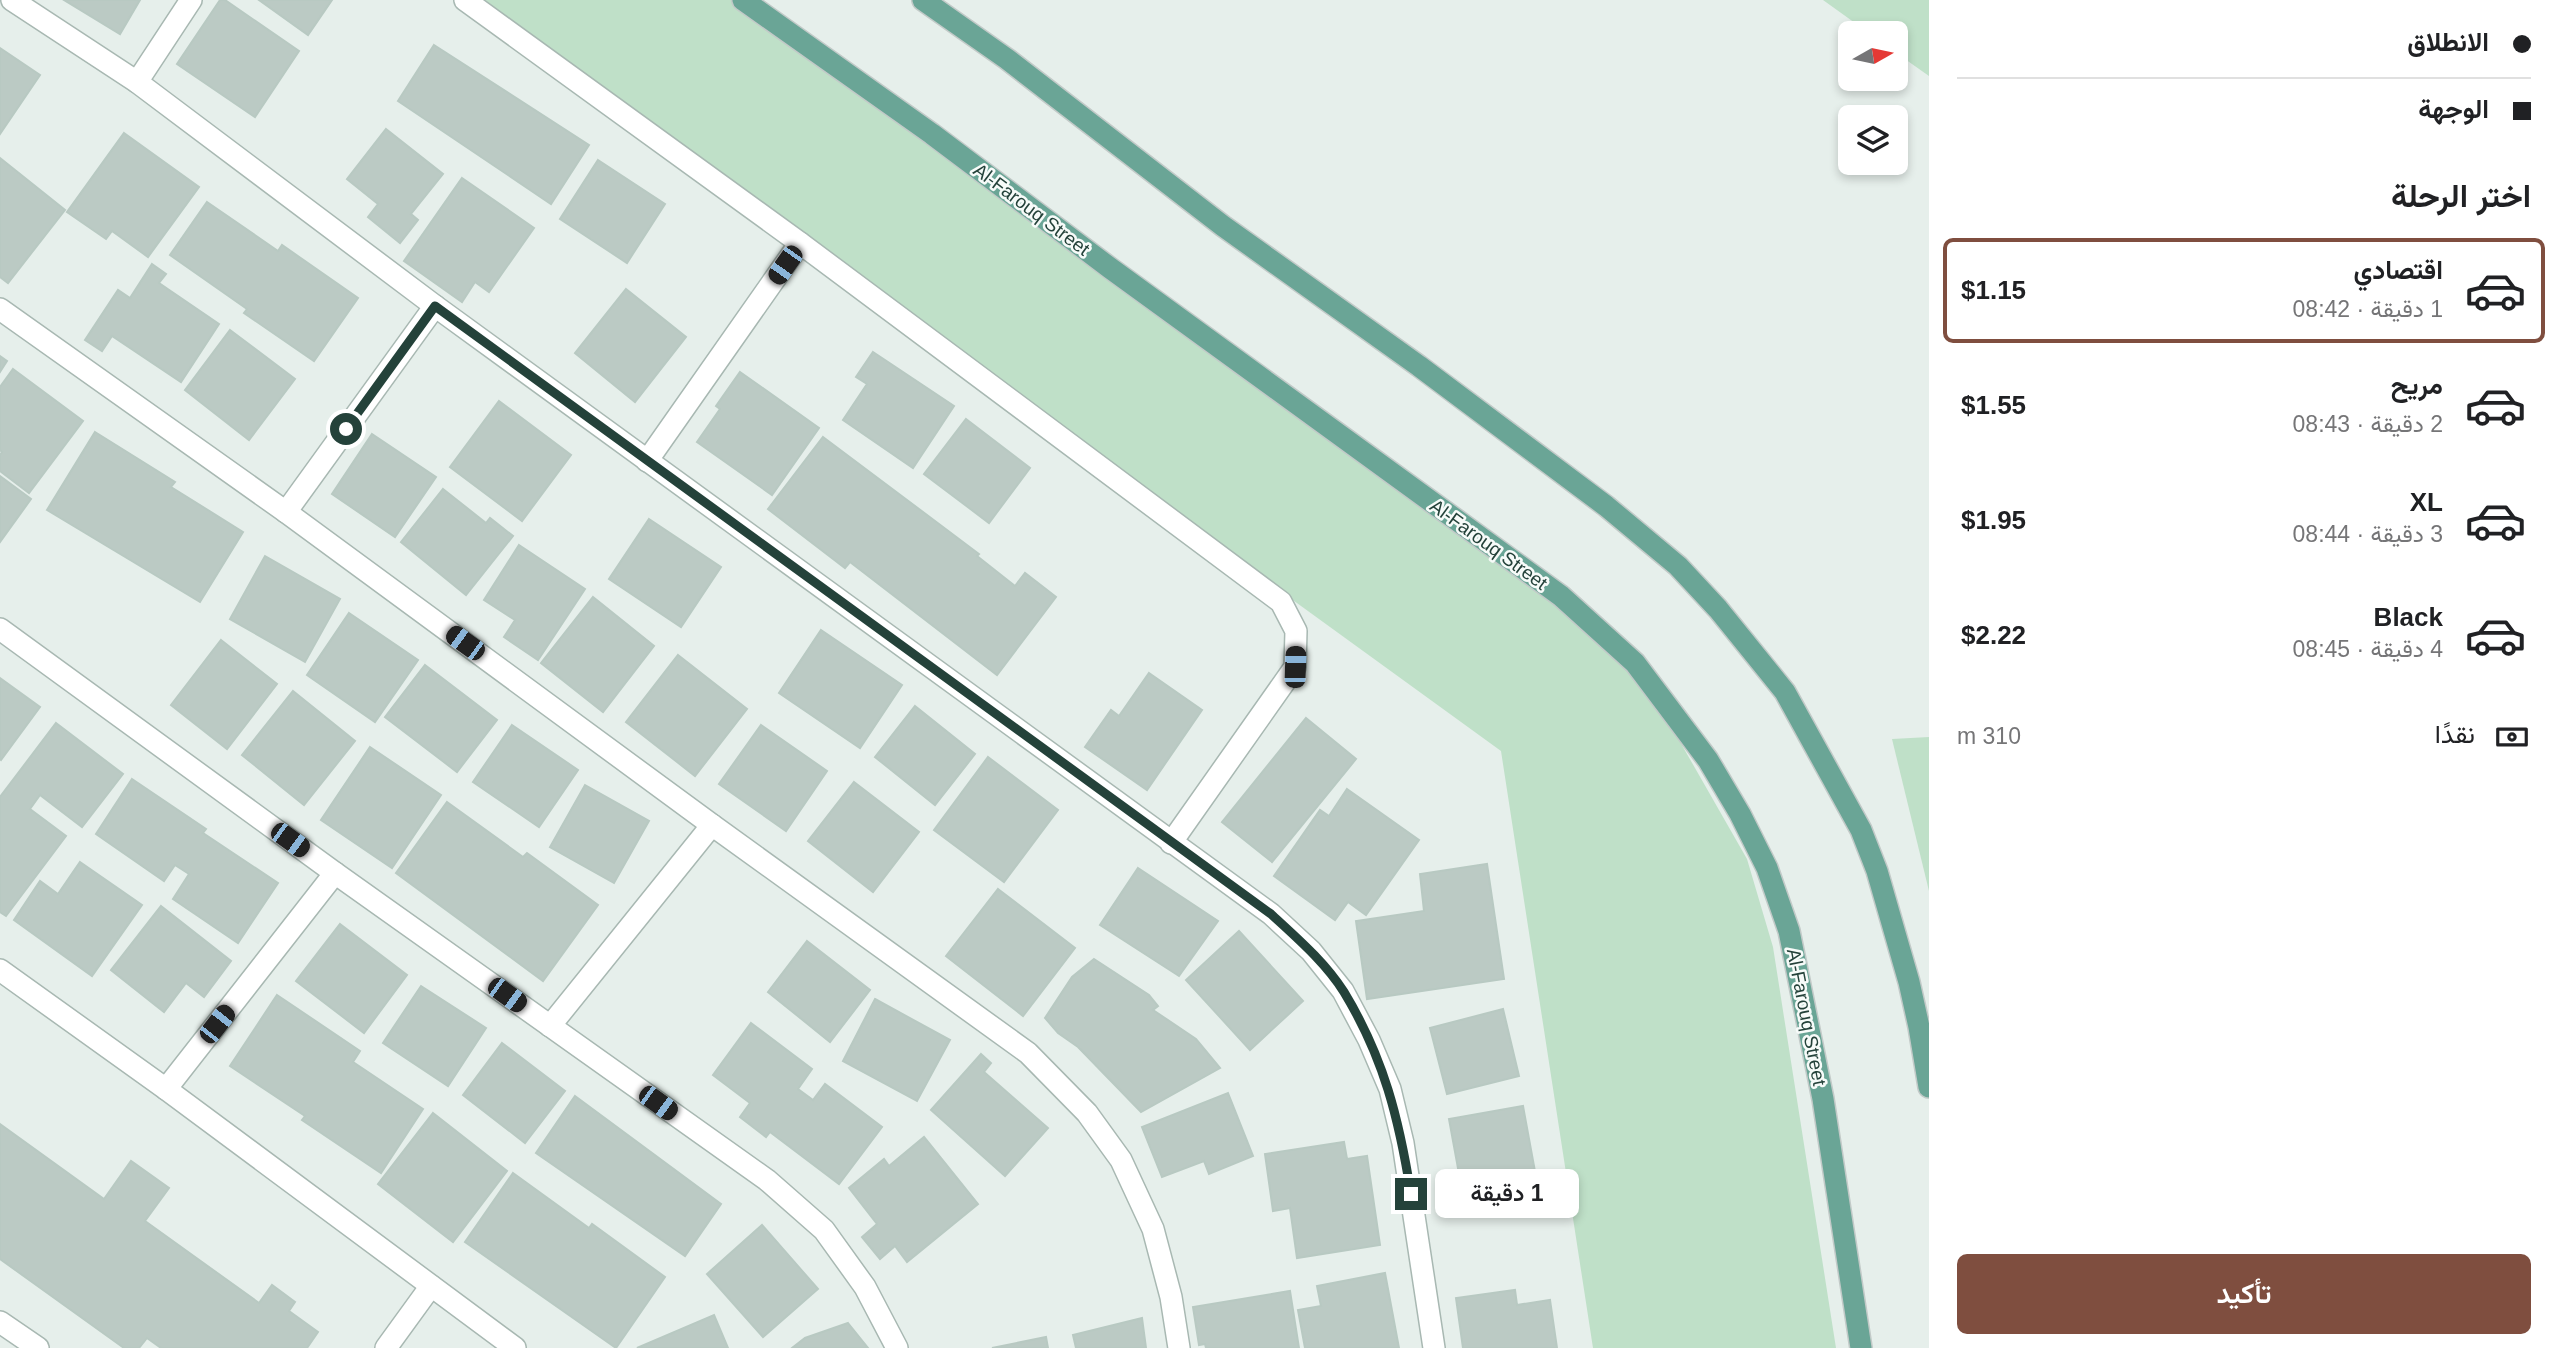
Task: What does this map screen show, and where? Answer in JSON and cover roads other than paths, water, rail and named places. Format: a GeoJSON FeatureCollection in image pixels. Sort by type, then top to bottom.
{"type":"FeatureCollection","features":[{"type":"Feature","properties":{"kind":"main road","name":"Al-Farouq Street"},"geometry":{"type":"LineString","coordinates":[[743,0],[932,134],[1110,268],[1561,596],[1635,663],[1707,760],[1740,814],[1767,868],[1789,931],[1823,1099],[1861,1348]]}},
{"type":"Feature","properties":{"kind":"main road"},"geometry":{"type":"LineString","coordinates":[[923,0],[1007,60],[1223,226],[1419,366],[1606,506],[1678,566],[1718,609],[1785,692],[1861,830],[1877,871],[1909,982],[1929,1087]]}},
{"type":"Feature","properties":{"kind":"street"},"geometry":{"type":"LineString","coordinates":[[12,0],[137,82],[435,306],[1271,914],[1311,951],[1343,991],[1369,1040],[1390,1089],[1403,1143],[1434,1348]]}},
{"type":"Feature","properties":{"kind":"street"},"geometry":{"type":"LineString","coordinates":[[137,82],[191,0]]}},
{"type":"Feature","properties":{"kind":"street"},"geometry":{"type":"LineString","coordinates":[[465,0],[800,243],[1281,602],[1296,631],[1295,667],[1171,843]]}},
{"type":"Feature","properties":{"kind":"street"},"geometry":{"type":"LineString","coordinates":[[647,461],[800,243]]}},
{"type":"Feature","properties":{"kind":"street"},"geometry":{"type":"LineString","coordinates":[[286,512],[435,306]]}},
{"type":"Feature","properties":{"kind":"street"},"geometry":{"type":"LineString","coordinates":[[0,309],[286,512],[1028,1053],[1087,1113],[1121,1160],[1153,1229],[1171,1297],[1179,1348]]}},
{"type":"Feature","properties":{"kind":"street"},"geometry":{"type":"LineString","coordinates":[[0,629],[335,873],[767,1180],[824,1230],[865,1287],[897,1348]]}},
{"type":"Feature","properties":{"kind":"street"},"geometry":{"type":"LineString","coordinates":[[550,1026],[712,825]]}},
{"type":"Feature","properties":{"kind":"street"},"geometry":{"type":"LineString","coordinates":[[166,1088],[335,873]]}},
{"type":"Feature","properties":{"kind":"street"},"geometry":{"type":"LineString","coordinates":[[0,970],[166,1088],[515,1348]]}},
{"type":"Feature","properties":{"kind":"street"},"geometry":{"type":"LineString","coordinates":[[386,1348],[431,1286]]}},
{"type":"Feature","properties":{"kind":"street"},"geometry":{"type":"LineString","coordinates":[[2,1327],[38,1348]]}}]}
